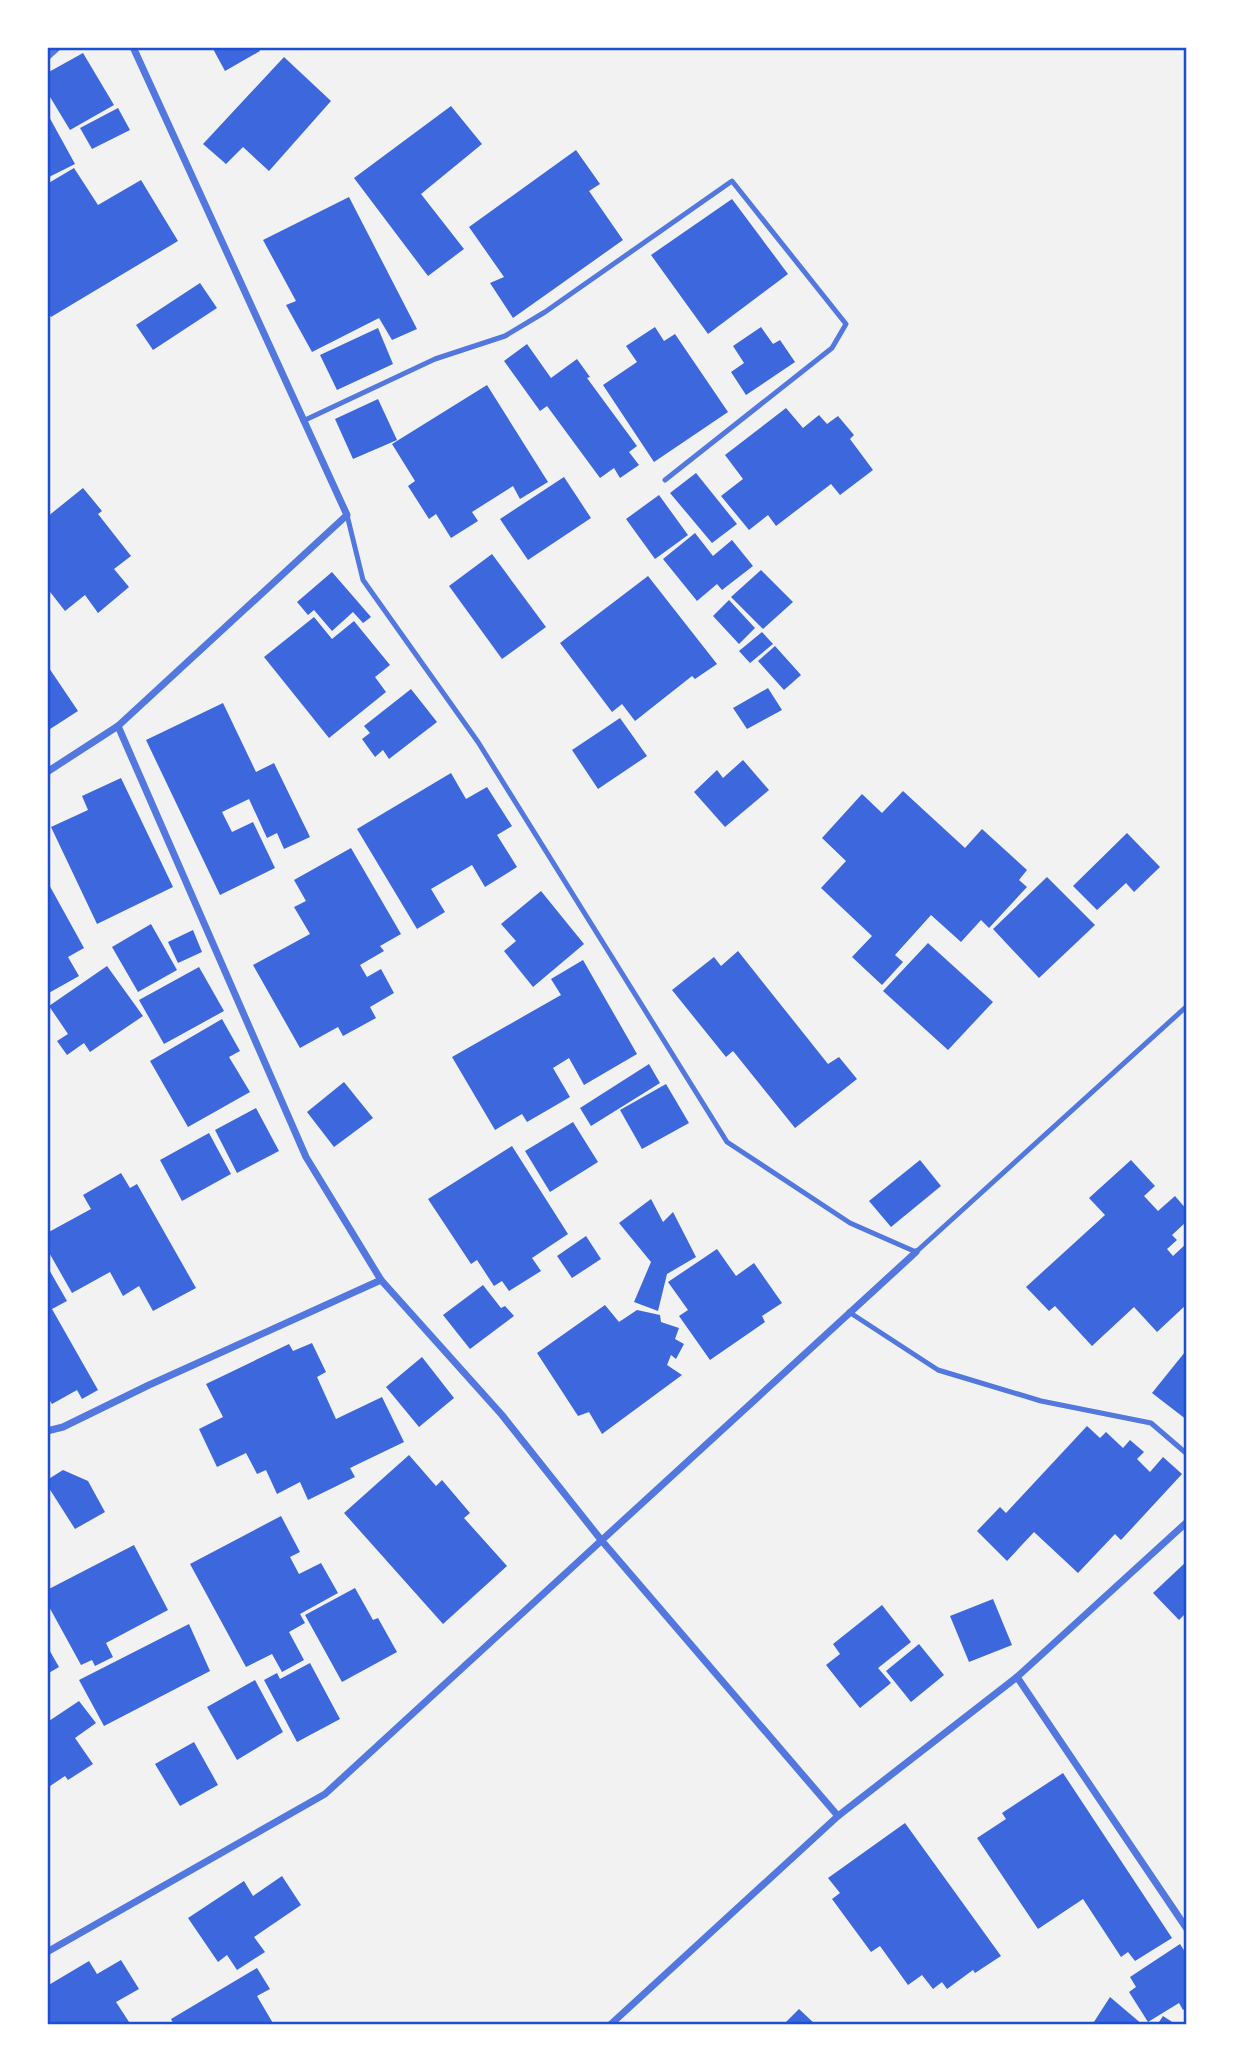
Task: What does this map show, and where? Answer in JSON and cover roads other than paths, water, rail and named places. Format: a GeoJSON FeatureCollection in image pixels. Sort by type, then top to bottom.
{"type":"FeatureCollection","features":[{"type":"Feature","properties":{"kind":"street"},"geometry":{"type":"LineString","coordinates":[[47,57],[58,47]]}},
{"type":"Feature","properties":{"kind":"street"},"geometry":{"type":"LineString","coordinates":[[47,772],[118,726],[346,515],[133,47]]}},
{"type":"Feature","properties":{"kind":"street"},"geometry":{"type":"LineString","coordinates":[[118,726],[306,1157],[381,1280],[502,1415],[602,1541],[838,1816]]}},
{"type":"Feature","properties":{"kind":"street"},"geometry":{"type":"LineString","coordinates":[[47,1952],[325,1794],[916,1252]]}},
{"type":"Feature","properties":{"kind":"street"},"geometry":{"type":"LineString","coordinates":[[47,1432],[381,1280]]}},
{"type":"Feature","properties":{"kind":"street"},"geometry":{"type":"LineString","coordinates":[[610,2025],[838,1816],[1017,1678],[1187,1522]]}},
{"type":"Feature","properties":{"kind":"street"},"geometry":{"type":"LineString","coordinates":[[1017,1678],[1187,1929]]}},
{"type":"Feature","properties":{"kind":"lane"},"geometry":{"type":"LineString","coordinates":[[303,421],[435,359],[505,336],[545,312],[732,181],[846,324],[832,348],[665,480]]}},
{"type":"Feature","properties":{"kind":"lane"},"geometry":{"type":"LineString","coordinates":[[346,515],[363,580],[478,742],[727,1142],[850,1223],[916,1252],[1187,1006]]}},
{"type":"Feature","properties":{"kind":"lane"},"geometry":{"type":"LineString","coordinates":[[849,1312],[938,1370],[1041,1401],[1151,1423],[1187,1454]]}}]}
